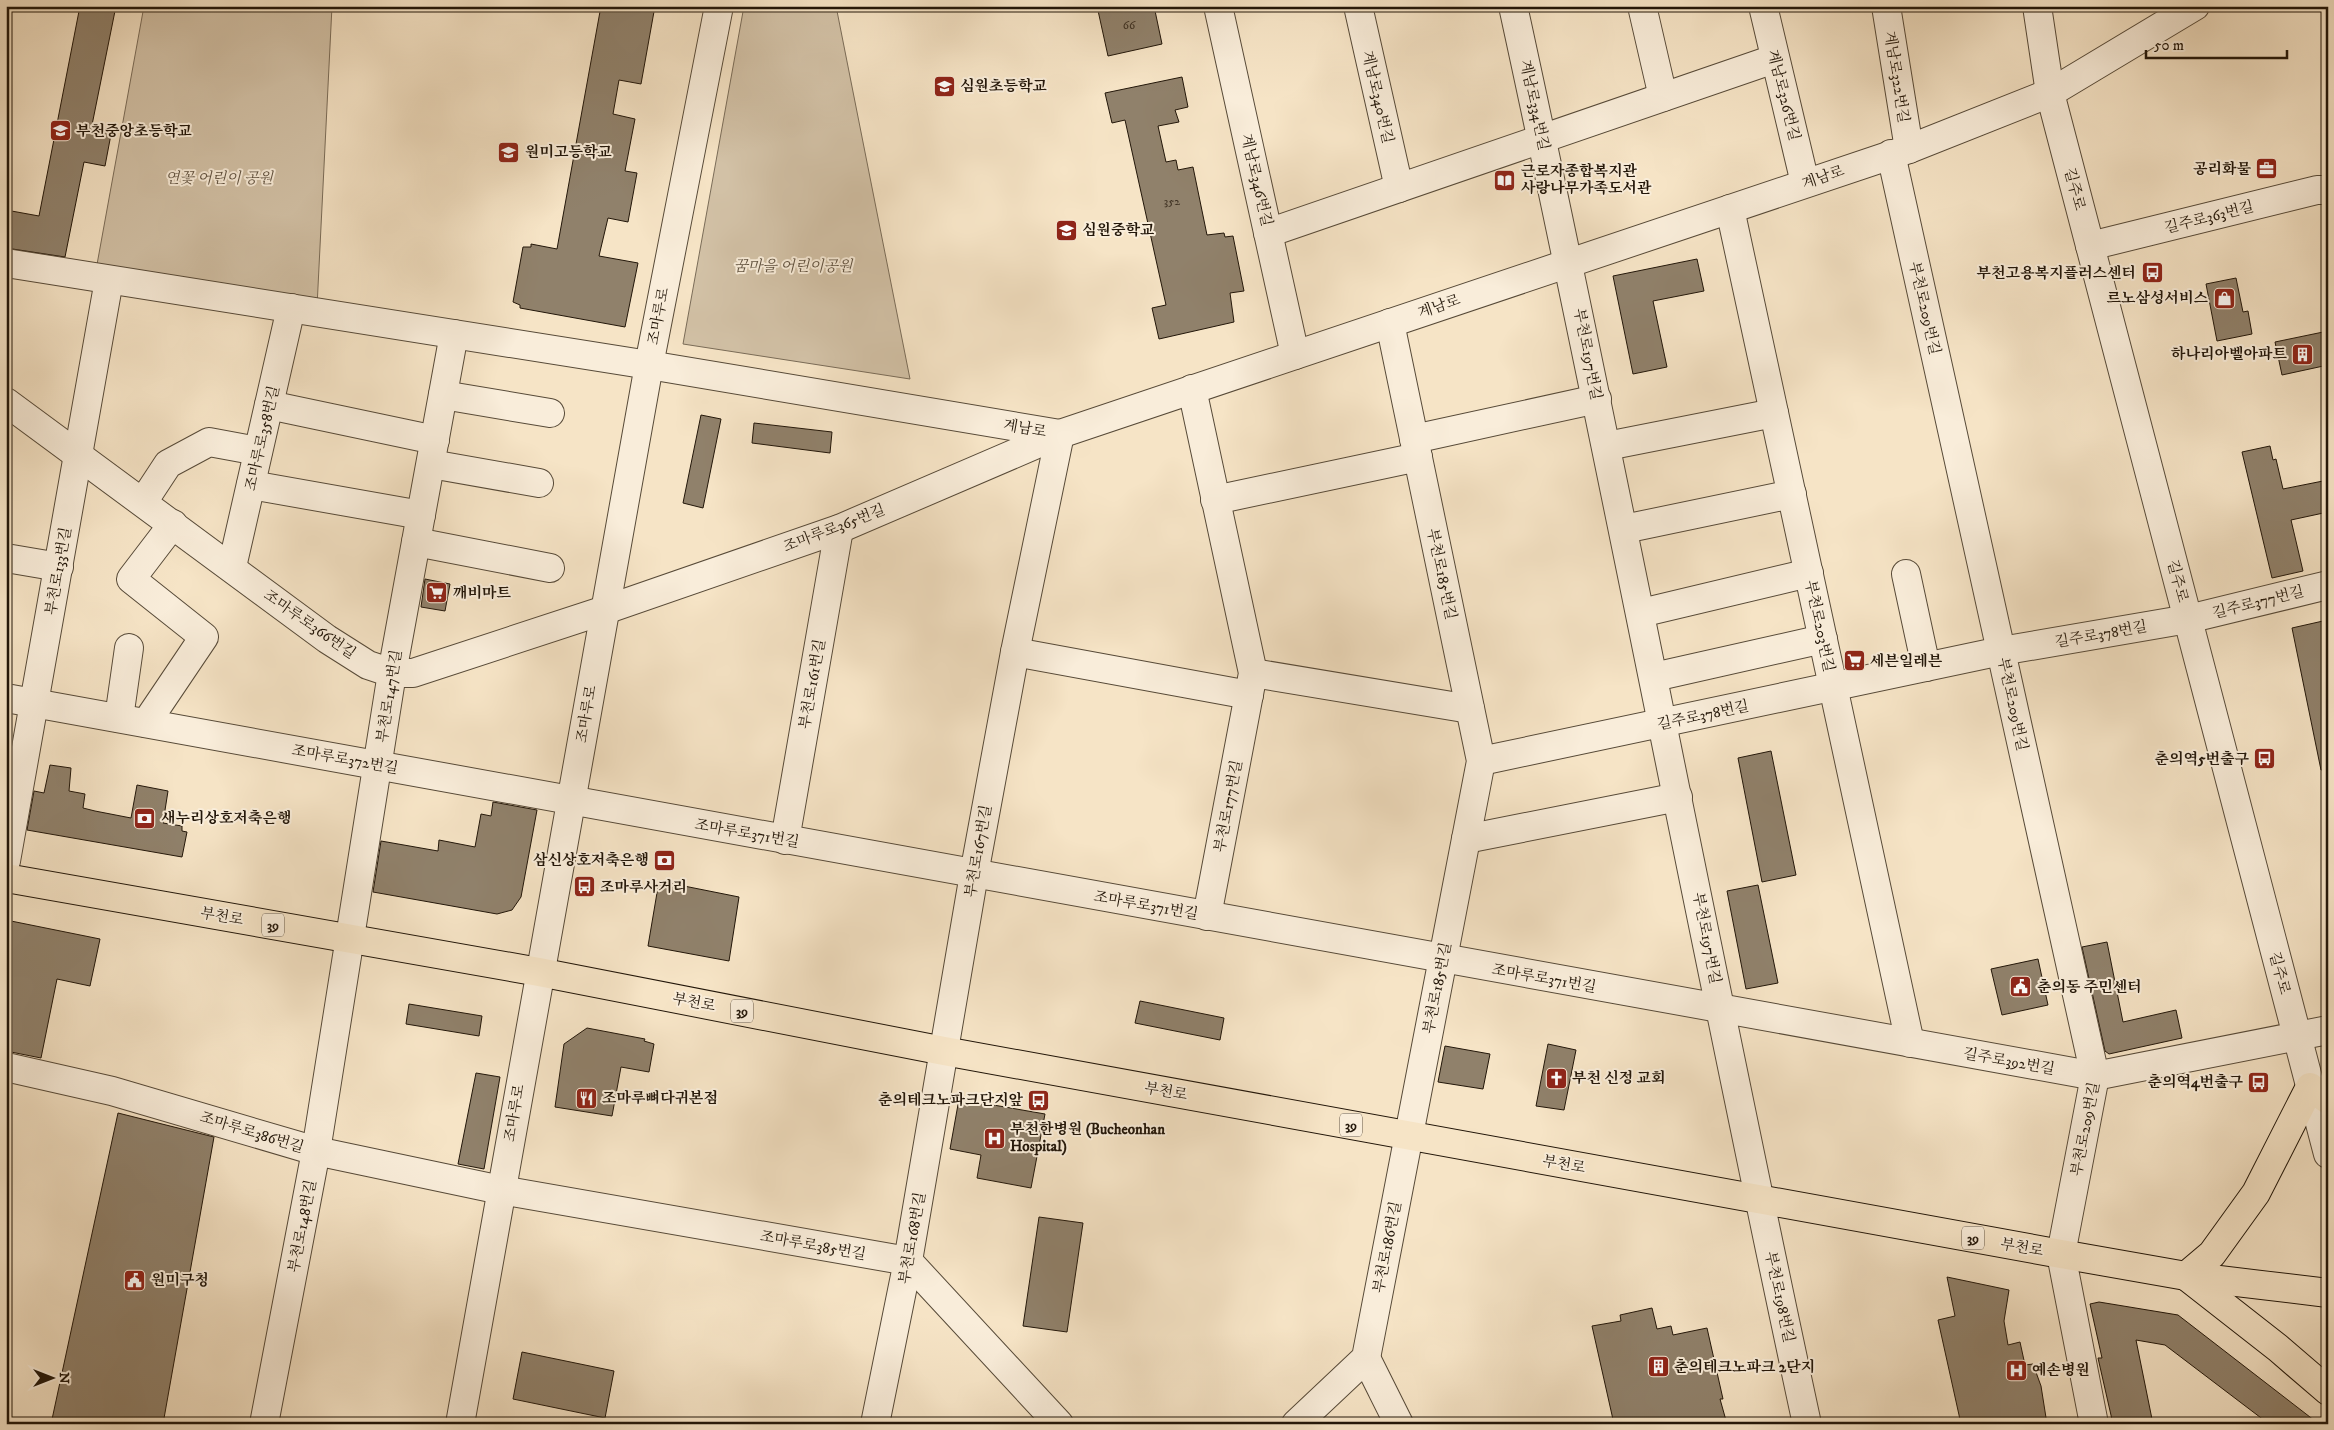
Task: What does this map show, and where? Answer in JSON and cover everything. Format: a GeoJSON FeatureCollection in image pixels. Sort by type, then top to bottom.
{"type":"FeatureCollection","features":[{"type":"Feature","properties":{"kind":"main road","name":"부천로"},"geometry":{"type":"LineString","coordinates":[[6,878],[539,972],[944,1051],[2061,1254],[2186,1276],[2328,1293]]}},
{"type":"Feature","properties":{"kind":"main road"},"geometry":{"type":"LineString","coordinates":[[2319,1094],[2256,1193],[2212,1254],[2186,1276],[2278,1348],[2328,1391]]}},
{"type":"Feature","properties":{"kind":"street","name":"조마루로"},"geometry":{"type":"LineString","coordinates":[[460,1424],[539,972],[649,365],[719,6]]}},
{"type":"Feature","properties":{"kind":"street","name":"계남로346번길"},"geometry":{"type":"LineString","coordinates":[[1218,6],[1295,355]]}},
{"type":"Feature","properties":{"kind":"street","name":"계남로340번길"},"geometry":{"type":"LineString","coordinates":[[1358,6],[1398,188]]}},
{"type":"Feature","properties":{"kind":"street","name":"계남로334번길"},"geometry":{"type":"LineString","coordinates":[[1513,6],[1570,262]]}},
{"type":"Feature","properties":{"kind":"street"},"geometry":{"type":"LineString","coordinates":[[1642,6],[1663,97]]}},
{"type":"Feature","properties":{"kind":"street","name":"계남로326번길"},"geometry":{"type":"LineString","coordinates":[[1763,6],[1774,59],[1805,183]]}},
{"type":"Feature","properties":{"kind":"street","name":"계남로322번길"},"geometry":{"type":"LineString","coordinates":[[1886,6],[1900,152]]}},
{"type":"Feature","properties":{"kind":"street","name":"길주로"},"geometry":{"type":"LineString","coordinates":[[2036,6],[2050,93],[2297,1038],[2319,1094],[2328,1154]]}},
{"type":"Feature","properties":{"kind":"street","name":"계남로"},"geometry":{"type":"LineString","coordinates":[[6,263],[649,365],[1060,434],[1900,152],[2050,93],[2195,6]]}},
{"type":"Feature","properties":{"kind":"street"},"geometry":{"type":"LineString","coordinates":[[1268,233],[1774,59]]}},
{"type":"Feature","properties":{"kind":"street","name":"부천로209번길"},"geometry":{"type":"LineString","coordinates":[[1900,152],[2001,651],[2095,1076],[2061,1254]]}},
{"type":"Feature","properties":{"kind":"street","name":"길주로363번길"},"geometry":{"type":"LineString","coordinates":[[2090,246],[2317,190],[2328,190]]}},
{"type":"Feature","properties":{"kind":"street","name":"부천로203번길"},"geometry":{"type":"LineString","coordinates":[[1730,209],[1910,1043]]}},
{"type":"Feature","properties":{"kind":"street","name":"부천로197번길"},"geometry":{"type":"LineString","coordinates":[[1570,262],[1759,1200]]}},
{"type":"Feature","properties":{"kind":"street","name":"부천로133번길"},"geometry":{"type":"LineString","coordinates":[[6,861],[109,280]]}},
{"type":"Feature","properties":{"kind":"street","name":"조마루로358번길"},"geometry":{"type":"LineString","coordinates":[[232,567],[291,308]]}},
{"type":"Feature","properties":{"kind":"street","name":"부천로185번길"},"geometry":{"type":"LineString","coordinates":[[1390,323],[1481,761],[1408,1136]]}},
{"type":"Feature","properties":{"kind":"street","name":"부천로147번길"},"geometry":{"type":"LineString","coordinates":[[350,938],[392,673],[454,334]]}},
{"type":"Feature","properties":{"kind":"street","name":"부천로177번길"},"geometry":{"type":"LineString","coordinates":[[1192,390],[1251,684],[1207,916]]}},
{"type":"Feature","properties":{"kind":"street"},"geometry":{"type":"LineString","coordinates":[[443,395],[550,413]]}},
{"type":"Feature","properties":{"kind":"street"},"geometry":{"type":"LineString","coordinates":[[1215,500],[1597,399]]}},
{"type":"Feature","properties":{"kind":"street","name":"조마루로366번길"},"geometry":{"type":"LineString","coordinates":[[6,402],[327,639],[368,665],[392,673],[413,673],[605,610]]}},
{"type":"Feature","properties":{"kind":"street"},"geometry":{"type":"LineString","coordinates":[[269,406],[539,483]]}},
{"type":"Feature","properties":{"kind":"street"},"geometry":{"type":"LineString","coordinates":[[1607,446],[1774,412]]}},
{"type":"Feature","properties":{"kind":"street","name":"조마루로365번길"},"geometry":{"type":"LineString","coordinates":[[605,610],[839,529],[1060,434]]}},
{"type":"Feature","properties":{"kind":"street","name":"부천로167번길"},"geometry":{"type":"LineString","coordinates":[[944,1051],[1015,652],[1060,434]]}},
{"type":"Feature","properties":{"kind":"street"},"geometry":{"type":"LineString","coordinates":[[142,502],[168,464],[209,442],[258,451]]}},
{"type":"Feature","properties":{"kind":"street"},"geometry":{"type":"LineString","coordinates":[[251,484],[421,515]]}},
{"type":"Feature","properties":{"kind":"street"},"geometry":{"type":"LineString","coordinates":[[1624,529],[1792,494]]}},
{"type":"Feature","properties":{"kind":"street"},"geometry":{"type":"LineString","coordinates":[[146,723],[204,638],[130,579],[173,524]]}},
{"type":"Feature","properties":{"kind":"street","name":"부천로161번길"},"geometry":{"type":"LineString","coordinates":[[785,840],[839,529]]}},
{"type":"Feature","properties":{"kind":"street"},"geometry":{"type":"LineString","coordinates":[[416,542],[550,568]]}},
{"type":"Feature","properties":{"kind":"street"},"geometry":{"type":"LineString","coordinates":[[6,558],[59,567]]}},
{"type":"Feature","properties":{"kind":"street"},"geometry":{"type":"LineString","coordinates":[[1641,613],[1809,573]]}},
{"type":"Feature","properties":{"kind":"street"},"geometry":{"type":"LineString","coordinates":[[1906,574],[1926,667]]}},
{"type":"Feature","properties":{"kind":"street","name":"길주로377번길"},"geometry":{"type":"LineString","coordinates":[[2188,619],[2328,584]]}},
{"type":"Feature","properties":{"kind":"street","name":"길주로378번길"},"geometry":{"type":"LineString","coordinates":[[1481,761],[1834,688],[2001,651],[2188,619]]}},
{"type":"Feature","properties":{"kind":"street"},"geometry":{"type":"LineString","coordinates":[[1654,677],[1823,639]]}},
{"type":"Feature","properties":{"kind":"street"},"geometry":{"type":"LineString","coordinates":[[119,718],[129,648]]}},
{"type":"Feature","properties":{"kind":"street"},"geometry":{"type":"LineString","coordinates":[[1015,652],[1141,675],[1251,684],[1470,710]]}},
{"type":"Feature","properties":{"kind":"street","name":"조마루로372번길"},"geometry":{"type":"LineString","coordinates":[[6,698],[570,801]]}},
{"type":"Feature","properties":{"kind":"street"},"geometry":{"type":"LineString","coordinates":[[1466,839],[1678,797]]}},
{"type":"Feature","properties":{"kind":"street","name":"조마루로371번길"},"geometry":{"type":"LineString","coordinates":[[570,801],[1721,1010]]}},
{"type":"Feature","properties":{"kind":"street","name":"부천로148번길"},"geometry":{"type":"LineString","coordinates":[[264,1424],[316,1151],[350,938]]}},
{"type":"Feature","properties":{"kind":"street","name":"길주로392번길"},"geometry":{"type":"LineString","coordinates":[[1721,1010],[2095,1076],[2297,1038],[2328,1030]]}},
{"type":"Feature","properties":{"kind":"street","name":"부천로168번길"},"geometry":{"type":"LineString","coordinates":[[875,1424],[908,1262],[944,1051]]}},
{"type":"Feature","properties":{"kind":"street","name":"조마루로386번길"},"geometry":{"type":"LineString","coordinates":[[6,1067],[112,1091],[316,1151],[501,1190]]}},
{"type":"Feature","properties":{"kind":"street","name":"부천로186번길"},"geometry":{"type":"LineString","coordinates":[[1366,1358],[1408,1136]]}},
{"type":"Feature","properties":{"kind":"street","name":"조마루로385번길"},"geometry":{"type":"LineString","coordinates":[[501,1190],[908,1262]]}},
{"type":"Feature","properties":{"kind":"street","name":"부천로198번길"},"geometry":{"type":"LineString","coordinates":[[1759,1200],[1807,1424]]}},
{"type":"Feature","properties":{"kind":"street"},"geometry":{"type":"LineString","coordinates":[[2061,1254],[2094,1424]]}},
{"type":"Feature","properties":{"kind":"street"},"geometry":{"type":"LineString","coordinates":[[908,1262],[1058,1424]]}},
{"type":"Feature","properties":{"kind":"street"},"geometry":{"type":"LineString","coordinates":[[1296,1424],[1366,1358],[1399,1424]]}},
{"type":"Feature","properties":{"kind":"green space","name":"연꽃 어린이 공원"},"geometry":{"type":"Polygon","coordinates":[[[144,6],[332,6],[317,307],[96,270],[144,6]]]}},
{"type":"Feature","properties":{"kind":"green space","name":"꿈마을 어린이공원"},"geometry":{"type":"Polygon","coordinates":[[[744,6],[836,6],[910,379],[683,344],[744,6]]]}},
{"type":"Feature","properties":{"kind":"building"},"geometry":{"type":"Polygon","coordinates":[[[80,6],[116,6],[92,125],[112,129],[105,166],[84,162],[65,257],[6,248],[6,210],[39,216],[80,6]]]}},
{"type":"Feature","properties":{"kind":"building"},"geometry":{"type":"Polygon","coordinates":[[[601,6],[655,6],[641,84],[619,80],[613,114],[635,119],[625,171],[637,173],[628,222],[608,218],[599,256],[638,263],[625,327],[520,308],[520,305],[513,302],[523,247],[531,247],[531,244],[557,249],[601,6]]]}},
{"type":"Feature","properties":{"kind":"building"},"geometry":{"type":"Polygon","coordinates":[[[1097,6],[1154,6],[1162,44],[1108,56],[1097,6]]]}},
{"type":"Feature","properties":{"kind":"building"},"geometry":{"type":"Polygon","coordinates":[[[1182,77],[1188,107],[1175,110],[1179,122],[1158,126],[1166,162],[1176,160],[1178,170],[1193,167],[1207,235],[1224,233],[1225,237],[1233,236],[1244,291],[1230,293],[1234,322],[1159,339],[1152,308],[1166,305],[1125,120],[1112,123],[1105,93],[1182,77]]]}},
{"type":"Feature","properties":{"kind":"building"},"geometry":{"type":"Polygon","coordinates":[[[1697,259],[1704,291],[1653,301],[1667,367],[1633,374],[1613,276],[1697,259]]]}},
{"type":"Feature","properties":{"kind":"building","name":"르노삼성서비스"},"geometry":{"type":"Polygon","coordinates":[[[2236,278],[2243,312],[2248,311],[2252,334],[2217,341],[2206,284],[2236,278]]]}},
{"type":"Feature","properties":{"kind":"building","name":"하나리아벨아파트"},"geometry":{"type":"Polygon","coordinates":[[[2328,331],[2328,365],[2282,375],[2275,342],[2328,331]]]}},
{"type":"Feature","properties":{"kind":"building"},"geometry":{"type":"Polygon","coordinates":[[[701,415],[721,419],[703,508],[683,503],[701,415]]]}},
{"type":"Feature","properties":{"kind":"building"},"geometry":{"type":"Polygon","coordinates":[[[754,423],[832,432],[830,453],[752,443],[754,423]]]}},
{"type":"Feature","properties":{"kind":"building"},"geometry":{"type":"Polygon","coordinates":[[[2270,446],[2273,460],[2276,459],[2283,489],[2328,480],[2328,512],[2291,520],[2303,571],[2272,578],[2242,452],[2270,446]]]}},
{"type":"Feature","properties":{"kind":"building"},"geometry":{"type":"Polygon","coordinates":[[[425,579],[450,584],[445,611],[421,607],[425,579]]]}},
{"type":"Feature","properties":{"kind":"building"},"geometry":{"type":"Polygon","coordinates":[[[2323,621],[2328,644],[2328,769],[2321,770],[2292,628],[2323,621]]]}},
{"type":"Feature","properties":{"kind":"building"},"geometry":{"type":"Polygon","coordinates":[[[1771,751],[1796,875],[1762,882],[1738,758],[1771,751]]]}},
{"type":"Feature","properties":{"kind":"building"},"geometry":{"type":"Polygon","coordinates":[[[50,765],[71,768],[69,791],[85,794],[83,808],[95,811],[131,818],[137,785],[168,791],[163,823],[182,826],[182,831],[187,832],[182,857],[27,830],[34,791],[44,793],[50,765]]]}},
{"type":"Feature","properties":{"kind":"building"},"geometry":{"type":"Polygon","coordinates":[[[493,802],[537,810],[521,897],[512,910],[497,914],[373,892],[381,841],[438,851],[439,840],[475,847],[481,814],[491,816],[493,802]]]}},
{"type":"Feature","properties":{"kind":"building"},"geometry":{"type":"Polygon","coordinates":[[[659,881],[739,897],[729,961],[648,946],[659,881]]]}},
{"type":"Feature","properties":{"kind":"building"},"geometry":{"type":"Polygon","coordinates":[[[1758,885],[1778,983],[1746,989],[1727,891],[1758,885]]]}},
{"type":"Feature","properties":{"kind":"building"},"geometry":{"type":"Polygon","coordinates":[[[6,920],[100,939],[90,986],[57,979],[41,1058],[6,1051],[6,920]]]}},
{"type":"Feature","properties":{"kind":"building"},"geometry":{"type":"Polygon","coordinates":[[[2107,942],[2123,1022],[2176,1010],[2182,1038],[2109,1054],[2105,1051],[2082,947],[2107,942]]]}},
{"type":"Feature","properties":{"kind":"building"},"geometry":{"type":"Polygon","coordinates":[[[2038,959],[2048,1005],[2002,1015],[1991,969],[2038,959]]]}},
{"type":"Feature","properties":{"kind":"building"},"geometry":{"type":"Polygon","coordinates":[[[1140,1001],[1224,1018],[1220,1040],[1135,1023],[1140,1001]]]}},
{"type":"Feature","properties":{"kind":"building"},"geometry":{"type":"Polygon","coordinates":[[[409,1004],[482,1016],[479,1036],[406,1024],[409,1004]]]}},
{"type":"Feature","properties":{"kind":"building"},"geometry":{"type":"Polygon","coordinates":[[[587,1028],[645,1039],[644,1041],[654,1044],[649,1072],[621,1067],[612,1116],[555,1107],[564,1044],[587,1028]]]}},
{"type":"Feature","properties":{"kind":"building","name":"부천 신정 교회"},"geometry":{"type":"Polygon","coordinates":[[[1548,1044],[1576,1050],[1564,1110],[1536,1106],[1548,1044]]]}},
{"type":"Feature","properties":{"kind":"building"},"geometry":{"type":"Polygon","coordinates":[[[1445,1046],[1490,1054],[1483,1089],[1438,1082],[1445,1046]]]}},
{"type":"Feature","properties":{"kind":"building"},"geometry":{"type":"Polygon","coordinates":[[[476,1073],[500,1077],[484,1169],[458,1164],[476,1073]]]}},
{"type":"Feature","properties":{"kind":"building"},"geometry":{"type":"Polygon","coordinates":[[[959,1099],[1045,1114],[1031,1188],[977,1178],[981,1155],[950,1149],[959,1099]]]}},
{"type":"Feature","properties":{"kind":"building","name":"원미구청"},"geometry":{"type":"Polygon","coordinates":[[[118,1113],[214,1137],[163,1424],[51,1424],[118,1113]]]}},
{"type":"Feature","properties":{"kind":"building"},"geometry":{"type":"Polygon","coordinates":[[[1039,1217],[1083,1223],[1067,1332],[1023,1326],[1039,1217]]]}},
{"type":"Feature","properties":{"kind":"building"},"geometry":{"type":"Polygon","coordinates":[[[1947,1277],[2009,1290],[2004,1321],[2008,1345],[2020,1342],[2025,1365],[2033,1364],[2041,1386],[2047,1424],[1961,1424],[1938,1320],[1955,1316],[1947,1277]]]}},
{"type":"Feature","properties":{"kind":"building"},"geometry":{"type":"Polygon","coordinates":[[[2099,1302],[2178,1315],[2319,1424],[2269,1424],[2165,1345],[2136,1340],[2153,1424],[2113,1424],[2098,1358],[2102,1358],[2090,1304],[2099,1302]]]}},
{"type":"Feature","properties":{"kind":"building","name":"춘의테크노파크 2단지"},"geometry":{"type":"Polygon","coordinates":[[[1652,1308],[1657,1329],[1671,1326],[1673,1335],[1707,1328],[1723,1399],[1720,1399],[1727,1424],[1614,1424],[1592,1326],[1621,1321],[1620,1315],[1652,1308]]]}},
{"type":"Feature","properties":{"kind":"building"},"geometry":{"type":"Polygon","coordinates":[[[522,1352],[614,1371],[605,1418],[513,1399],[522,1352]]]}},
{"type":"Feature","properties":{"kind":"place","name":"심원초등학교"},"geometry":{"type":"Point","coordinates":[944,86]}},
{"type":"Feature","properties":{"kind":"place","name":"부천중앙초등학교"},"geometry":{"type":"Point","coordinates":[60,131]}},
{"type":"Feature","properties":{"kind":"place","name":"원미고등학교"},"geometry":{"type":"Point","coordinates":[509,152]}},
{"type":"Feature","properties":{"kind":"place","name":"공리화물"},"geometry":{"type":"Point","coordinates":[2267,169]}},
{"type":"Feature","properties":{"kind":"place","name":"근로자종합복지관 사랑나무가족도서관"},"geometry":{"type":"Point","coordinates":[1505,180]}},
{"type":"Feature","properties":{"kind":"place","name":"심원중학교"},"geometry":{"type":"Point","coordinates":[1066,230]}},
{"type":"Feature","properties":{"kind":"place","name":"부천고용복지플러스센터"},"geometry":{"type":"Point","coordinates":[2152,273]}},
{"type":"Feature","properties":{"kind":"place","name":"르노삼성서비스"},"geometry":{"type":"Point","coordinates":[2224,298]}},
{"type":"Feature","properties":{"kind":"place","name":"하나리아벨아파트"},"geometry":{"type":"Point","coordinates":[2303,354]}},
{"type":"Feature","properties":{"kind":"place","name":"깨비마트"},"geometry":{"type":"Point","coordinates":[437,593]}},
{"type":"Feature","properties":{"kind":"place","name":"세븐일레븐"},"geometry":{"type":"Point","coordinates":[1854,661]}},
{"type":"Feature","properties":{"kind":"place","name":"춘의역5번출구"},"geometry":{"type":"Point","coordinates":[2265,759]}},
{"type":"Feature","properties":{"kind":"place","name":"새누리상호저축은행"},"geometry":{"type":"Point","coordinates":[145,818]}},
{"type":"Feature","properties":{"kind":"place","name":"삼신상호저축은행"},"geometry":{"type":"Point","coordinates":[665,860]}},
{"type":"Feature","properties":{"kind":"place","name":"조마루사거리"},"geometry":{"type":"Point","coordinates":[584,887]}},
{"type":"Feature","properties":{"kind":"place","name":"춘의동 주민센터"},"geometry":{"type":"Point","coordinates":[2021,987]}},
{"type":"Feature","properties":{"kind":"place","name":"부천 신정 교회"},"geometry":{"type":"Point","coordinates":[1556,1078]}},
{"type":"Feature","properties":{"kind":"place","name":"춘의역4번출구"},"geometry":{"type":"Point","coordinates":[2259,1082]}},
{"type":"Feature","properties":{"kind":"place","name":"조마루뼈다귀본점"},"geometry":{"type":"Point","coordinates":[586,1098]}},
{"type":"Feature","properties":{"kind":"place","name":"춘의테크노파크단지앞"},"geometry":{"type":"Point","coordinates":[1039,1100]}},
{"type":"Feature","properties":{"kind":"place","name":"부천한병원 (Bucheonhan Hospital)"},"geometry":{"type":"Point","coordinates":[994,1138]}},
{"type":"Feature","properties":{"kind":"place","name":"원미구청"},"geometry":{"type":"Point","coordinates":[135,1280]}},
{"type":"Feature","properties":{"kind":"place","name":"춘의테크노파크 2단지"},"geometry":{"type":"Point","coordinates":[1658,1367]}},
{"type":"Feature","properties":{"kind":"place","name":"예손병원"},"geometry":{"type":"Point","coordinates":[2016,1370]}}]}
